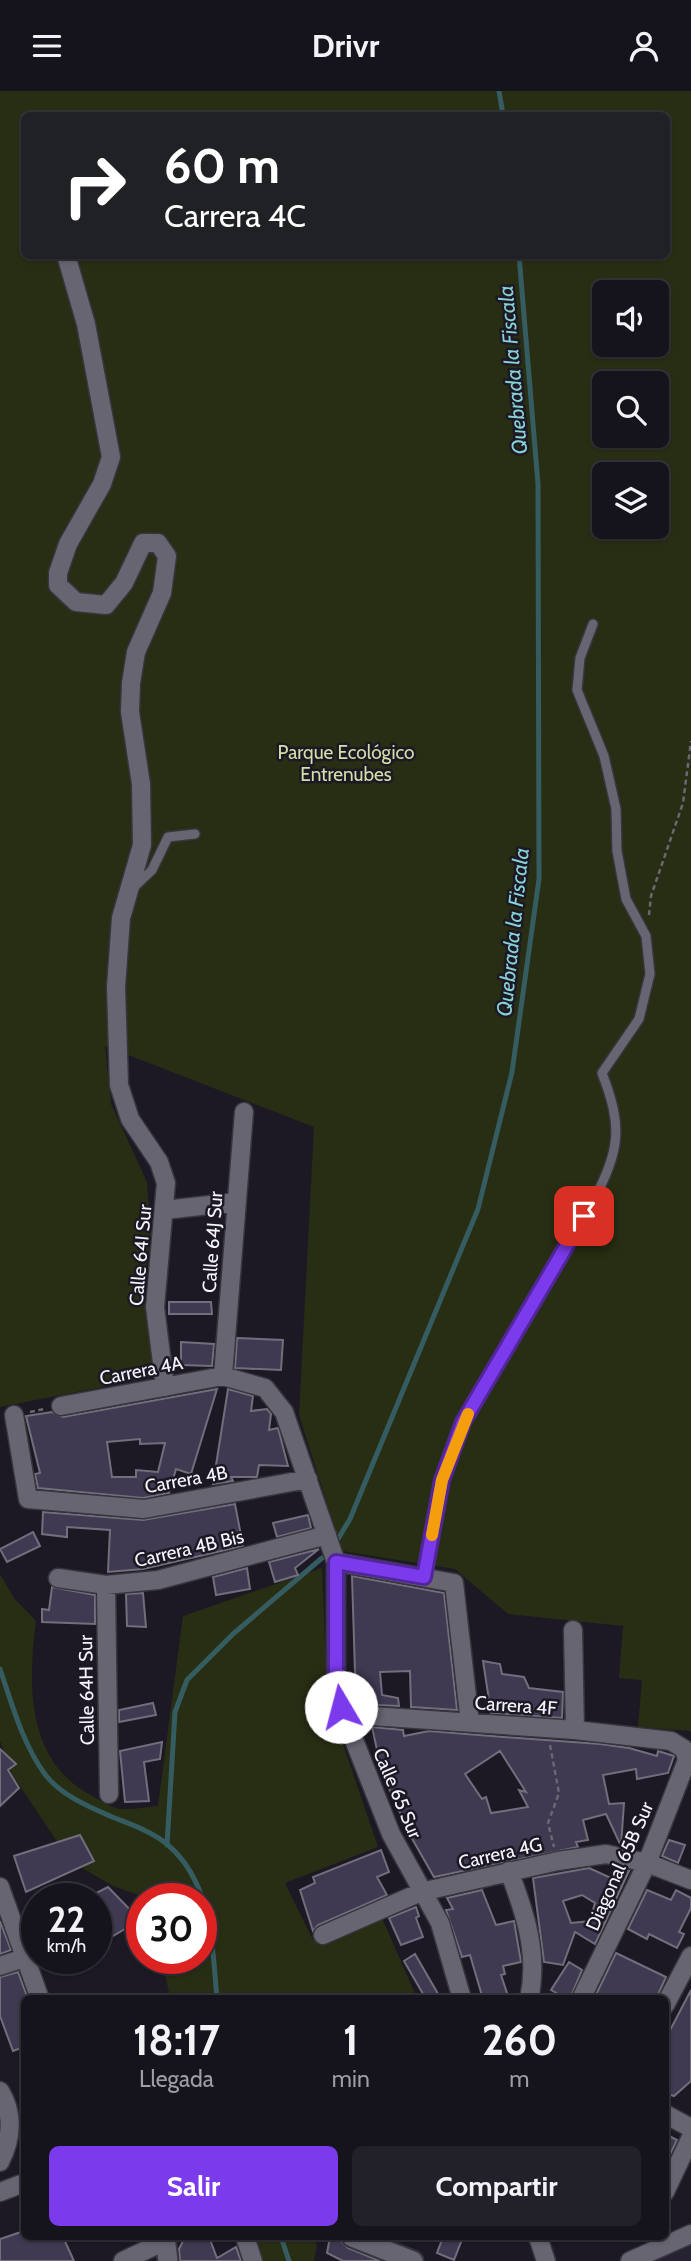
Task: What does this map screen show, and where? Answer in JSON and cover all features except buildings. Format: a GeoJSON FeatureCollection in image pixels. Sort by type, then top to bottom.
{"type":"FeatureCollection","features":[{"type":"Feature","properties":{"kind":"street","name":"Calle 64I Sur"},"geometry":{"type":"LineString","coordinates":[[67,259],[86,324],[111,457],[102,484],[68,544],[58,573],[58,586],[76,602],[106,605],[124,583],[143,543],[158,543],[167,556],[162,593],[136,652],[131,683],[130,712],[141,784],[142,845],[121,918],[116,987],[119,1085],[130,1119],[159,1162],[166,1183],[155,1307],[165,1387]]}},
{"type":"Feature","properties":{"kind":"street","name":"Calle 64J Sur"},"geometry":{"type":"LineString","coordinates":[[223,1376],[244,1112]]}},
{"type":"Feature","properties":{"kind":"street"},"geometry":{"type":"LineString","coordinates":[[165,1210],[236,1202]]}},
{"type":"Feature","properties":{"kind":"street","name":"Carrera 4A"},"geometry":{"type":"LineString","coordinates":[[61,1406],[223,1376],[258,1384],[272,1396]]}},
{"type":"Feature","properties":{"kind":"street","name":"Calle 65 Sur"},"geometry":{"type":"LineString","coordinates":[[272,1396],[284,1412],[336,1562],[336,1685],[343,1714],[391,1833],[440,1923],[461,1995]]}},
{"type":"Feature","properties":{"kind":"street","name":"Carrera 4B"},"geometry":{"type":"LineString","coordinates":[[14,1415],[29,1499],[144,1509],[308,1479]]}},
{"type":"Feature","properties":{"kind":"street","name":"Carrera 4B Bis"},"geometry":{"type":"LineString","coordinates":[[58,1578],[106,1585],[158,1580],[327,1535]]}},
{"type":"Feature","properties":{"kind":"street"},"geometry":{"type":"LineString","coordinates":[[336,1562],[454,1583],[470,1723]]}},
{"type":"Feature","properties":{"kind":"street","name":"Calle 64H Sur"},"geometry":{"type":"LineString","coordinates":[[106,1585],[108,1794]]}},
{"type":"Feature","properties":{"kind":"street"},"geometry":{"type":"LineString","coordinates":[[573,1630],[575,1730]]}},
{"type":"Feature","properties":{"kind":"street","name":"Carrera 4F"},"geometry":{"type":"LineString","coordinates":[[343,1714],[575,1730],[671,1741],[684,1749]]}},
{"type":"Feature","properties":{"kind":"street","name":"Diagonal 65B Sur"},"geometry":{"type":"LineString","coordinates":[[583,1995],[648,1863],[687,1760],[684,1749]]}},
{"type":"Feature","properties":{"kind":"street","name":"Carrera 4G"},"geometry":{"type":"LineString","coordinates":[[323,1935],[421,1892],[558,1861],[606,1854],[648,1863],[691,1879]]}},
{"type":"Feature","properties":{"kind":"street"},"geometry":{"type":"LineString","coordinates":[[509,1871],[527,1917],[534,1975],[530,1995]]}},
{"type":"Feature","properties":{"kind":"street"},"geometry":{"type":"LineString","coordinates":[[0,1887],[21,1949]]}},
{"type":"Feature","properties":{"kind":"street"},"geometry":{"type":"LineString","coordinates":[[669,1997],[691,1955]]}},
{"type":"Feature","properties":{"kind":"street"},"geometry":{"type":"LineString","coordinates":[[0,1966],[21,1959]]}},
{"type":"Feature","properties":{"kind":"street"},"geometry":{"type":"LineString","coordinates":[[30,1974],[38,1995]]}},
{"type":"Feature","properties":{"kind":"street"},"geometry":{"type":"LineString","coordinates":[[0,2091],[7,2105],[10,2126],[7,2148],[0,2162]]}},
{"type":"Feature","properties":{"kind":"street"},"geometry":{"type":"LineString","coordinates":[[669,2116],[691,2128]]}},
{"type":"Feature","properties":{"kind":"street"},"geometry":{"type":"LineString","coordinates":[[669,2184],[691,2137]]}},
{"type":"Feature","properties":{"kind":"street"},"geometry":{"type":"LineString","coordinates":[[0,2192],[21,2184]]}},
{"type":"Feature","properties":{"kind":"street"},"geometry":{"type":"LineString","coordinates":[[632,2260],[691,2234]]}},
{"type":"Feature","properties":{"kind":"street"},"geometry":{"type":"LineString","coordinates":[[123,2261],[161,2240]]}},
{"type":"Feature","properties":{"kind":"street"},"geometry":{"type":"LineString","coordinates":[[165,2240],[168,2261]]}},
{"type":"Feature","properties":{"kind":"street"},"geometry":{"type":"LineString","coordinates":[[246,2240],[253,2261]]}},
{"type":"Feature","properties":{"kind":"street"},"geometry":{"type":"LineString","coordinates":[[360,2240],[413,2261]]}},
{"type":"Feature","properties":{"kind":"street"},"geometry":{"type":"LineString","coordinates":[[632,2260],[642,2240]]}},
{"type":"Feature","properties":{"kind":"lane"},"geometry":{"type":"LineString","coordinates":[[424,1577],[442,1480],[463,1422],[594,1200],[613,1162],[618,1118],[602,1073],[628,1037],[643,1007],[650,974],[646,936],[626,899],[617,851],[616,809],[604,756],[577,690],[580,658],[593,624]]}},
{"type":"Feature","properties":{"kind":"lane"},"geometry":{"type":"LineString","coordinates":[[129,891],[152,870],[163,843],[168,838],[195,834]]}},
{"type":"Feature","properties":{"kind":"path"},"geometry":{"type":"LineString","coordinates":[[646,936],[651,897],[683,803],[691,741]]}},
{"type":"Feature","properties":{"kind":"path"},"geometry":{"type":"LineString","coordinates":[[14,1415],[61,1406]]}},
{"type":"Feature","properties":{"kind":"path"},"geometry":{"type":"LineString","coordinates":[[547,1728],[559,1793],[548,1823],[558,1861]]}},
{"type":"Feature","properties":{"kind":"shaded area"},"geometry":{"type":"Polygon","coordinates":[[[691,2245],[691,2261],[651,2261],[691,2245]]]}},
{"type":"Feature","properties":{"kind":"green space","name":"Parque Ecológico Entrenubes"},"geometry":{"type":"Polygon","coordinates":[[[0,91],[691,91],[691,1731],[638,1727],[642,1680],[619,1678],[623,1626],[508,1614],[455,1569],[342,1551],[299,1415],[314,1127],[105,1046],[111,1104],[147,1182],[151,1234],[144,1285],[153,1377],[0,1407],[0,91]]]}},
{"type":"Feature","properties":{"kind":"green space"},"geometry":{"type":"Polygon","coordinates":[[[322,1568],[327,1697],[378,1847],[285,1883],[313,1940],[382,1918],[416,1995],[169,1995],[165,1974],[217,1974],[217,1883],[126,1883],[126,1890],[84,1869],[60,1846],[12,1774],[0,1741],[0,1574],[14,1598],[36,1621],[33,1693],[42,1739],[52,1760],[67,1778],[111,1806],[125,1809],[158,1806],[183,1616],[322,1568]]]}},
{"type":"Feature","properties":{"kind":"green space"},"geometry":{"type":"Polygon","coordinates":[[[257,2240],[313,2240],[317,2244],[314,2261],[263,2261],[257,2240]]]}},
{"type":"Feature","properties":{"kind":"waterway","name":"Quebrada la Fiscala"},"geometry":{"type":"LineString","coordinates":[[499,91],[502,112]]}},
{"type":"Feature","properties":{"kind":"waterway","name":"Quebrada la Fiscala"},"geometry":{"type":"LineString","coordinates":[[338,1539],[350,1519],[478,1209],[512,1072],[539,879],[538,484],[519,259]]}},
{"type":"Feature","properties":{"kind":"waterway","name":"Quebrada la Fiscala"},"geometry":{"type":"LineString","coordinates":[[167,1845],[175,1712],[187,1680],[233,1634],[322,1558]]}},
{"type":"Feature","properties":{"kind":"waterway"},"geometry":{"type":"LineString","coordinates":[[0,1669],[24,1736],[36,1761],[50,1780],[83,1804],[155,1836],[183,1860],[194,1877],[207,1916],[217,1995]]}},
{"type":"Feature","properties":{"kind":"waterway"},"geometry":{"type":"LineString","coordinates":[[282,2240],[289,2261]]}},
{"type":"Feature","properties":{"kind":"slow traffic"},"geometry":{"type":"LineString","coordinates":[[432,1535],[442,1480],[468,1414]]}},
{"type":"Feature","properties":{"kind":"route"},"geometry":{"type":"LineString","coordinates":[[341,1707],[336,1685],[336,1562],[424,1577],[442,1480],[463,1422],[584,1216]]}}]}
